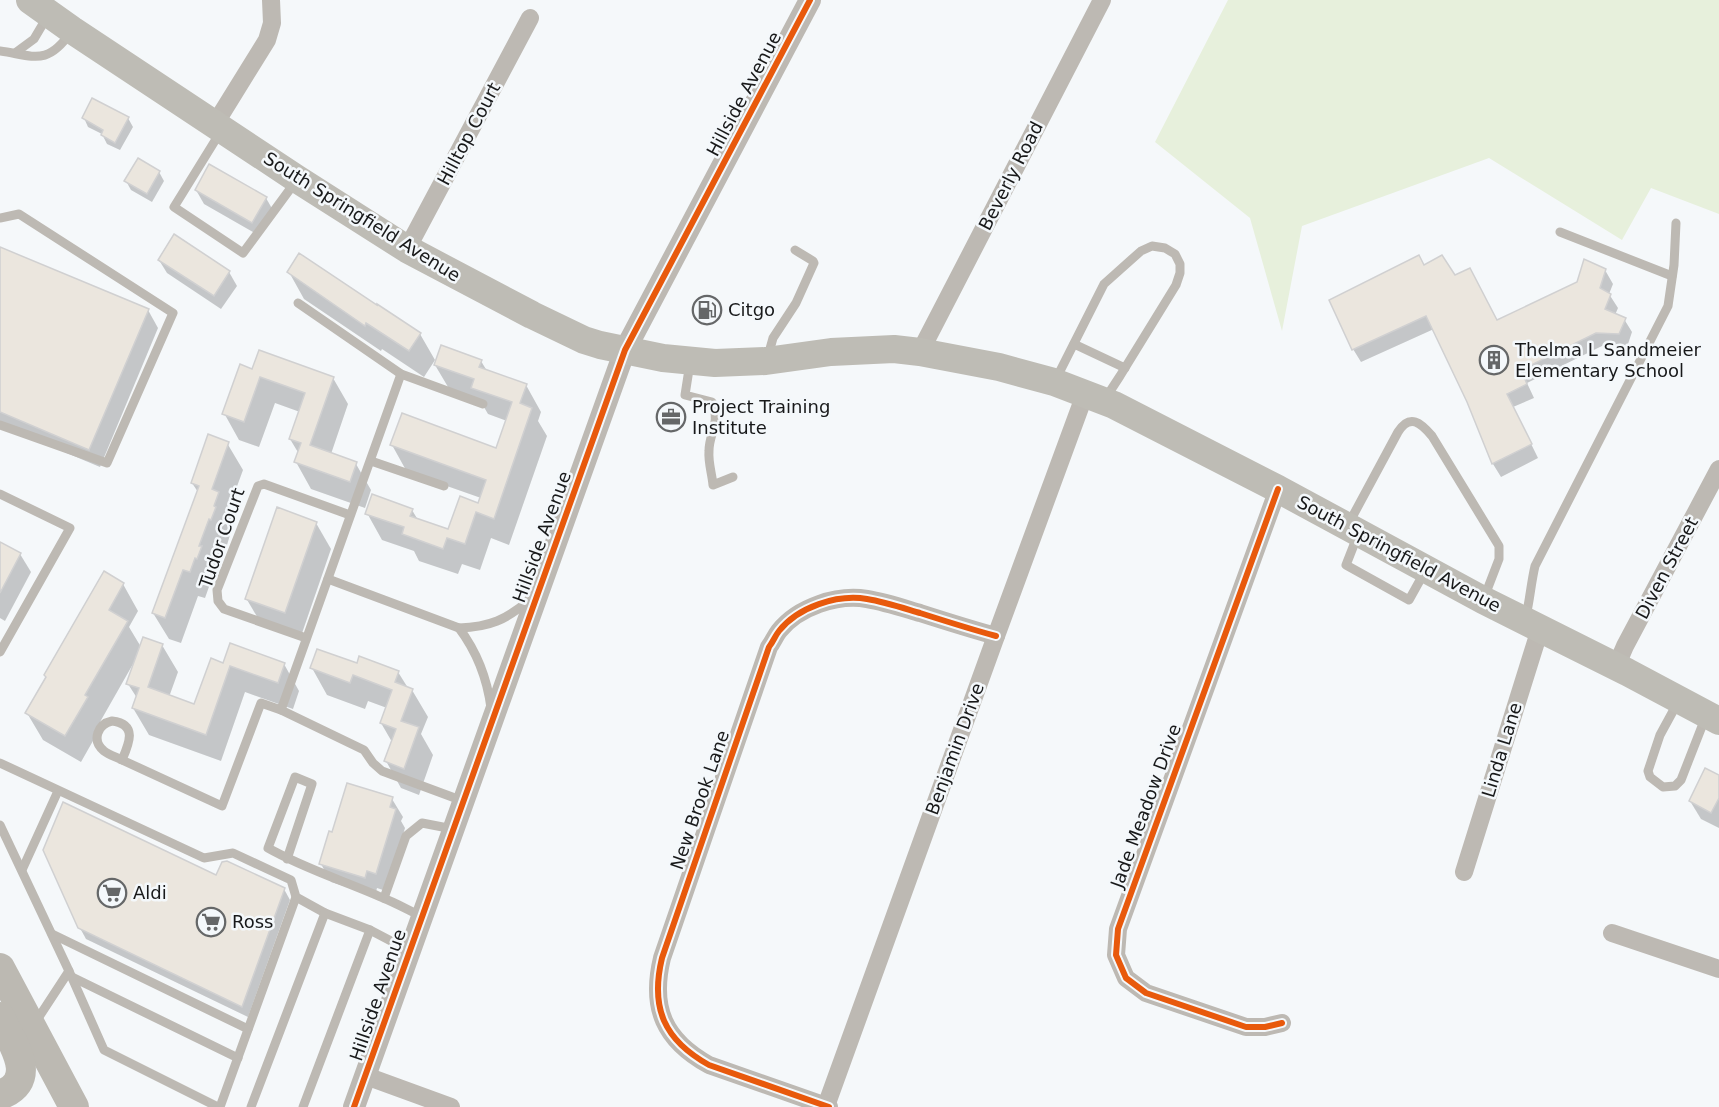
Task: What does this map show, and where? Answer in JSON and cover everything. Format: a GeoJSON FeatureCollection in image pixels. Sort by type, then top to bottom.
{"type":"FeatureCollection","features":[{"type":"Feature","properties":{"kind":"highway"},"geometry":{"type":"LineString","coordinates":[[0,968],[74,1107]]}},
{"type":"Feature","properties":{"kind":"highway"},"geometry":{"type":"LineString","coordinates":[[0,1017],[19,1055],[21,1068],[18,1081],[0,1095]]}},
{"type":"Feature","properties":{"kind":"main road","name":"South Springfield Avenue"},"geometry":{"type":"LineString","coordinates":[[39,7],[297,179],[407,249],[584,340],[663,358],[733,363],[831,352],[894,349],[999,367],[1054,381],[1094,397],[1278,489],[1483,600],[1713,718]]}},
{"type":"Feature","properties":{"kind":"street"},"geometry":{"type":"LineString","coordinates":[[218,127],[267,40],[272,23],[271,0]]}},
{"type":"Feature","properties":{"kind":"street","name":"Hillside Avenue"},"geometry":{"type":"LineString","coordinates":[[354,1107],[624,350],[810,0]]}},
{"type":"Feature","properties":{"kind":"street","name":"Beverly Road"},"geometry":{"type":"LineString","coordinates":[[920,352],[1102,0]]}},
{"type":"Feature","properties":{"kind":"street","name":"Hilltop Court"},"geometry":{"type":"LineString","coordinates":[[407,249],[530,18]]}},
{"type":"Feature","properties":{"kind":"street","name":"Benjamin Drive"},"geometry":{"type":"LineString","coordinates":[[828,1107],[996,636],[1094,397]]}},
{"type":"Feature","properties":{"kind":"street","name":"Diven Street"},"geometry":{"type":"LineString","coordinates":[[1616,667],[1719,469]]}},
{"type":"Feature","properties":{"kind":"street","name":"Jade Meadow Drive"},"geometry":{"type":"LineString","coordinates":[[1278,489],[1118,928],[1116,955],[1126,978],[1146,993],[1246,1027],[1265,1027],[1282,1023]]}},
{"type":"Feature","properties":{"kind":"street","name":"New Brook Lane"},"geometry":{"type":"LineString","coordinates":[[828,1107],[710,1065],[692,1056],[669,1032],[662,1017],[658,997],[657,977],[662,957],[770,647],[778,632],[803,612],[822,603],[843,598],[864,598],[885,603],[996,636]]}},
{"type":"Feature","properties":{"kind":"street","name":"Linda Lane"},"geometry":{"type":"LineString","coordinates":[[1464,872],[1532,625]]}},
{"type":"Feature","properties":{"kind":"street"},"geometry":{"type":"LineString","coordinates":[[1612,933],[1719,969]]}},
{"type":"Feature","properties":{"kind":"street"},"geometry":{"type":"LineString","coordinates":[[366,1076],[451,1107]]}},
{"type":"Feature","properties":{"kind":"lane"},"geometry":{"type":"LineString","coordinates":[[15,53],[34,39],[39,7]]}},
{"type":"Feature","properties":{"kind":"lane"},"geometry":{"type":"LineString","coordinates":[[0,51],[33,58],[41,57],[61,46],[72,30]]}},
{"type":"Feature","properties":{"kind":"lane"},"geometry":{"type":"LineString","coordinates":[[218,127],[174,207],[243,253],[297,179]]}},
{"type":"Feature","properties":{"kind":"lane"},"geometry":{"type":"LineString","coordinates":[[0,219],[19,214],[173,313],[107,463],[0,425]]}},
{"type":"Feature","properties":{"kind":"lane"},"geometry":{"type":"LineString","coordinates":[[1532,625],[1532,578],[1535,566],[1668,306],[1676,223]]}},
{"type":"Feature","properties":{"kind":"lane"},"geometry":{"type":"LineString","coordinates":[[1560,232],[1672,276]]}},
{"type":"Feature","properties":{"kind":"lane"},"geometry":{"type":"LineString","coordinates":[[1054,381],[1104,284],[1141,251],[1152,246],[1165,248],[1175,254],[1180,264],[1176,285],[1125,368],[1094,397]]}},
{"type":"Feature","properties":{"kind":"lane"},"geometry":{"type":"LineString","coordinates":[[766,361],[773,338],[796,303],[814,263],[795,250]]}},
{"type":"Feature","properties":{"kind":"lane"},"geometry":{"type":"LineString","coordinates":[[298,303],[401,374],[483,404]]}},
{"type":"Feature","properties":{"kind":"lane"},"geometry":{"type":"LineString","coordinates":[[1074,344],[1125,368]]}},
{"type":"Feature","properties":{"kind":"lane"},"geometry":{"type":"LineString","coordinates":[[690,361],[685,395],[712,402],[715,410],[715,427],[708,449],[713,485],[733,477]]}},
{"type":"Feature","properties":{"kind":"lane"},"geometry":{"type":"LineString","coordinates":[[281,710],[401,374]]}},
{"type":"Feature","properties":{"kind":"lane"},"geometry":{"type":"LineString","coordinates":[[1354,529],[1398,432],[1406,424],[1418,422],[1432,436],[1499,546],[1499,560],[1483,600]]}},
{"type":"Feature","properties":{"kind":"lane"},"geometry":{"type":"LineString","coordinates":[[371,461],[444,486]]}},
{"type":"Feature","properties":{"kind":"lane","name":"Tudor Court"},"geometry":{"type":"LineString","coordinates":[[306,638],[224,609],[218,601],[217,590],[258,486],[264,484],[350,515]]}},
{"type":"Feature","properties":{"kind":"lane"},"geometry":{"type":"LineString","coordinates":[[0,494],[70,528],[0,652]]}},
{"type":"Feature","properties":{"kind":"lane"},"geometry":{"type":"LineString","coordinates":[[328,579],[459,628],[493,623],[509,616],[539,592]]}},
{"type":"Feature","properties":{"kind":"lane"},"geometry":{"type":"LineString","coordinates":[[459,628],[481,666],[493,720]]}},
{"type":"Feature","properties":{"kind":"lane"},"geometry":{"type":"LineString","coordinates":[[1679,700],[1660,735],[1648,771],[1650,777],[1663,787],[1675,786],[1681,780],[1713,718]]}},
{"type":"Feature","properties":{"kind":"lane"},"geometry":{"type":"LineString","coordinates":[[122,760],[222,806],[261,703],[281,710],[364,750],[382,771],[463,801]]}},
{"type":"Feature","properties":{"kind":"lane"},"geometry":{"type":"LineString","coordinates":[[0,764],[204,858],[233,853],[291,880],[296,897],[219,1107],[104,1050],[71,974],[0,825]]}},
{"type":"Feature","properties":{"kind":"lane"},"geometry":{"type":"LineString","coordinates":[[287,859],[312,784],[295,777],[268,848],[287,859],[384,898],[422,916]]}},
{"type":"Feature","properties":{"kind":"lane"},"geometry":{"type":"LineString","coordinates":[[22,870],[58,790]]}},
{"type":"Feature","properties":{"kind":"lane"},"geometry":{"type":"LineString","coordinates":[[384,898],[406,836],[422,823],[453,829]]}},
{"type":"Feature","properties":{"kind":"lane"},"geometry":{"type":"LineString","coordinates":[[296,897],[325,913],[369,930],[410,951]]}},
{"type":"Feature","properties":{"kind":"lane"},"geometry":{"type":"LineString","coordinates":[[251,1107],[325,913]]}},
{"type":"Feature","properties":{"kind":"lane"},"geometry":{"type":"LineString","coordinates":[[303,1107],[369,930]]}},
{"type":"Feature","properties":{"kind":"lane"},"geometry":{"type":"LineString","coordinates":[[52,934],[248,1029]]}},
{"type":"Feature","properties":{"kind":"lane"},"geometry":{"type":"LineString","coordinates":[[31,1029],[71,974]]}},
{"type":"Feature","properties":{"kind":"lane"},"geometry":{"type":"LineString","coordinates":[[71,974],[238,1058]]}},
{"type":"Feature","properties":{"kind":"green space"},"geometry":{"type":"Polygon","coordinates":[[[1228,0],[1719,0],[1719,214],[1651,188],[1622,240],[1489,158],[1302,226],[1282,331],[1250,218],[1155,142],[1228,0]]]}},
{"type":"Feature","properties":{"kind":"building"},"geometry":{"type":"Polygon","coordinates":[[[92,98],[129,117],[115,143],[101,135],[103,130],[82,118],[92,98]]]}},
{"type":"Feature","properties":{"kind":"building"},"geometry":{"type":"Polygon","coordinates":[[[138,158],[160,171],[147,194],[124,181],[138,158]]]}},
{"type":"Feature","properties":{"kind":"building"},"geometry":{"type":"Polygon","coordinates":[[[209,164],[267,197],[252,223],[195,190],[209,164]]]}},
{"type":"Feature","properties":{"kind":"building"},"geometry":{"type":"Polygon","coordinates":[[[174,234],[230,271],[214,296],[158,260],[174,234]]]}},
{"type":"Feature","properties":{"kind":"building"},"geometry":{"type":"Polygon","coordinates":[[[0,247],[149,309],[89,450],[0,412],[0,247]]]}},
{"type":"Feature","properties":{"kind":"building"},"geometry":{"type":"Polygon","coordinates":[[[299,253],[421,333],[409,351],[366,323],[365,326],[287,272],[299,253]]]}},
{"type":"Feature","properties":{"kind":"building","name":"Thelma L Sandmeier Elementary School"},"geometry":{"type":"Polygon","coordinates":[[[1419,255],[1424,265],[1442,255],[1455,275],[1470,268],[1497,320],[1577,282],[1584,259],[1606,269],[1600,288],[1611,294],[1605,309],[1626,318],[1619,334],[1596,333],[1521,370],[1527,384],[1507,394],[1532,444],[1492,464],[1467,402],[1426,316],[1352,350],[1329,300],[1419,255]]]}},
{"type":"Feature","properties":{"kind":"building"},"geometry":{"type":"Polygon","coordinates":[[[441,345],[482,360],[479,367],[527,384],[520,403],[532,408],[494,519],[476,512],[465,544],[447,538],[443,549],[402,534],[404,527],[365,514],[372,494],[413,509],[410,516],[448,529],[460,496],[478,503],[486,480],[390,445],[402,413],[496,448],[512,402],[471,388],[474,379],[434,365],[441,345]]]}},
{"type":"Feature","properties":{"kind":"building"},"geometry":{"type":"Polygon","coordinates":[[[259,350],[334,377],[310,445],[357,462],[350,482],[294,462],[301,443],[289,439],[305,393],[260,377],[244,422],[222,414],[240,364],[252,369],[259,350]]]}},
{"type":"Feature","properties":{"kind":"building"},"geometry":{"type":"Polygon","coordinates":[[[208,434],[229,442],[212,489],[219,492],[214,506],[216,507],[199,546],[202,546],[197,559],[195,558],[190,572],[183,570],[165,618],[152,613],[199,486],[191,483],[208,434]]]}},
{"type":"Feature","properties":{"kind":"building"},"geometry":{"type":"Polygon","coordinates":[[[277,507],[317,522],[285,613],[245,599],[277,507]]]}},
{"type":"Feature","properties":{"kind":"building"},"geometry":{"type":"Polygon","coordinates":[[[0,542],[21,553],[0,593],[0,542]]]}},
{"type":"Feature","properties":{"kind":"building"},"geometry":{"type":"Polygon","coordinates":[[[104,571],[124,583],[109,610],[128,621],[85,695],[88,697],[65,736],[25,713],[46,677],[44,675],[104,571]]]}},
{"type":"Feature","properties":{"kind":"building"},"geometry":{"type":"Polygon","coordinates":[[[143,637],[163,644],[148,687],[194,704],[211,658],[223,663],[230,643],[285,663],[278,683],[230,666],[206,735],[132,708],[139,688],[126,684],[143,637]]]}},
{"type":"Feature","properties":{"kind":"building"},"geometry":{"type":"Polygon","coordinates":[[[317,649],[357,663],[359,656],[399,671],[395,682],[413,689],[401,721],[419,727],[404,769],[384,761],[396,729],[380,723],[392,690],[353,675],[350,683],[310,668],[317,649]]]}},
{"type":"Feature","properties":{"kind":"building"},"geometry":{"type":"Polygon","coordinates":[[[1705,768],[1719,775],[1719,798],[1711,813],[1689,801],[1705,768]]]}},
{"type":"Feature","properties":{"kind":"building"},"geometry":{"type":"Polygon","coordinates":[[[347,783],[393,797],[390,807],[396,809],[376,874],[367,871],[365,878],[319,864],[329,831],[332,832],[347,783]]]}},
{"type":"Feature","properties":{"kind":"building"},"geometry":{"type":"Polygon","coordinates":[[[63,802],[216,875],[222,862],[227,861],[285,888],[242,1007],[78,928],[43,850],[63,802]]]}},
{"type":"Feature","properties":{"kind":"cycle path"},"geometry":{"type":"LineString","coordinates":[[354,1107],[625,350],[810,0]]}},
{"type":"Feature","properties":{"kind":"cycle path"},"geometry":{"type":"LineString","coordinates":[[1278,489],[1118,929],[1116,955],[1126,978],[1146,993],[1246,1027],[1265,1027],[1282,1023]]}},
{"type":"Feature","properties":{"kind":"cycle path"},"geometry":{"type":"LineString","coordinates":[[829,1107],[709,1065],[694,1055],[681,1045],[664,1021],[658,992],[662,958],[769,647],[779,631],[807,609],[831,601],[855,598],[901,607],[996,636]]}},
{"type":"Feature","properties":{"kind":"place","name":"Citgo"},"geometry":{"type":"Point","coordinates":[707,310]}},
{"type":"Feature","properties":{"kind":"place","name":"Thelma L Sandmeier Elementary School"},"geometry":{"type":"Point","coordinates":[1494,360]}},
{"type":"Feature","properties":{"kind":"place","name":"Project Training Institute"},"geometry":{"type":"Point","coordinates":[671,417]}},
{"type":"Feature","properties":{"kind":"place","name":"Aldi"},"geometry":{"type":"Point","coordinates":[112,893]}},
{"type":"Feature","properties":{"kind":"place","name":"Ross"},"geometry":{"type":"Point","coordinates":[211,922]}}]}
